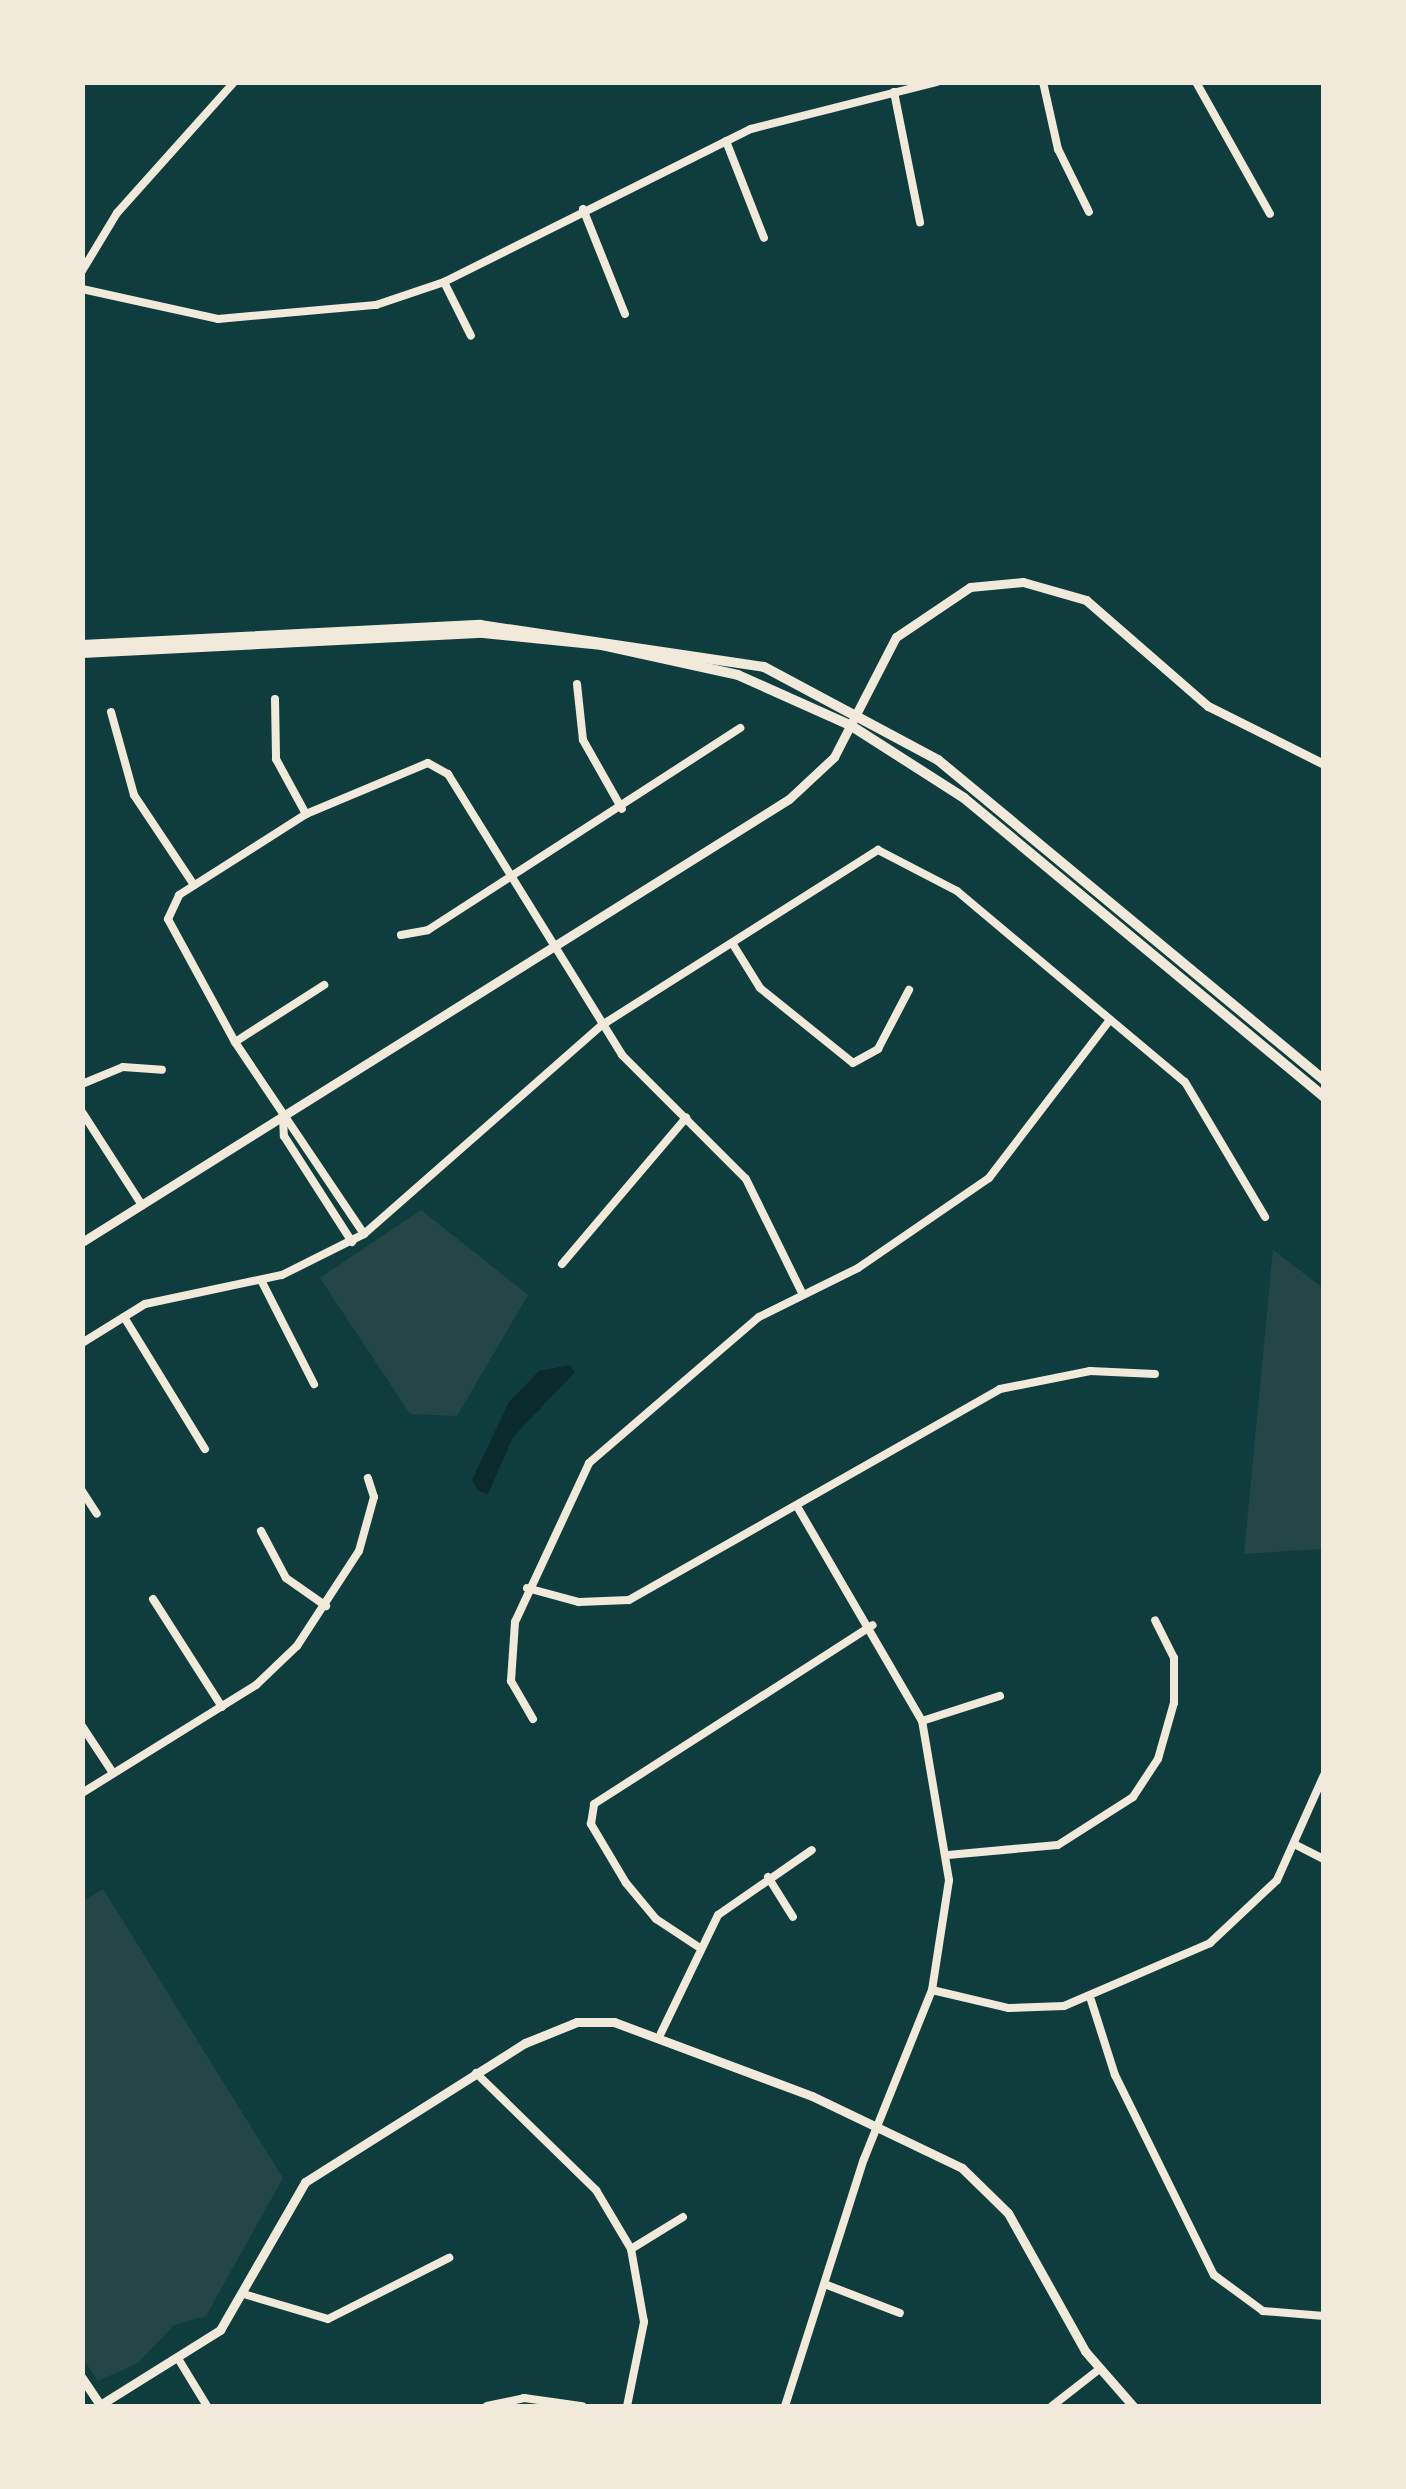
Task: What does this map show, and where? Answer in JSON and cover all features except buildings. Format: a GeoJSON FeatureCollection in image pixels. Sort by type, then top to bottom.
{"type":"FeatureCollection","features":[{"type":"Feature","properties":{"kind":"main road"},"geometry":{"type":"LineString","coordinates":[[82,646],[527,627],[742,660],[855,710],[989,798],[1324,1080]]}},
{"type":"Feature","properties":{"kind":"main road"},"geometry":{"type":"LineString","coordinates":[[82,654],[541,637],[738,675],[850,724],[1000,824],[1324,1097]]}},
{"type":"Feature","properties":{"kind":"street"},"geometry":{"type":"LineString","coordinates":[[82,289],[158,311],[259,322],[350,311],[444,282],[582,209],[726,141],[938,82]]}},
{"type":"Feature","properties":{"kind":"street"},"geometry":{"type":"LineString","coordinates":[[1043,82],[1058,150],[1089,212]]}},
{"type":"Feature","properties":{"kind":"street"},"geometry":{"type":"LineString","coordinates":[[1196,82],[1270,214]]}},
{"type":"Feature","properties":{"kind":"street"},"geometry":{"type":"LineString","coordinates":[[82,271],[117,213],[230,84]]}},
{"type":"Feature","properties":{"kind":"street"},"geometry":{"type":"LineString","coordinates":[[894,92],[920,222]]}},
{"type":"Feature","properties":{"kind":"street"},"geometry":{"type":"LineString","coordinates":[[726,141],[764,238]]}},
{"type":"Feature","properties":{"kind":"street"},"geometry":{"type":"LineString","coordinates":[[582,209],[625,314]]}},
{"type":"Feature","properties":{"kind":"street"},"geometry":{"type":"LineString","coordinates":[[444,282],[471,336]]}},
{"type":"Feature","properties":{"kind":"street"},"geometry":{"type":"LineString","coordinates":[[82,1242],[555,948],[809,784],[850,724],[875,665],[921,614],[970,588],[1023,582],[1086,600],[1208,706],[1324,764]]}},
{"type":"Feature","properties":{"kind":"street"},"geometry":{"type":"LineString","coordinates":[[577,684],[582,740],[622,809]]}},
{"type":"Feature","properties":{"kind":"street"},"geometry":{"type":"LineString","coordinates":[[274,698],[276,759],[306,814]]}},
{"type":"Feature","properties":{"kind":"street"},"geometry":{"type":"LineString","coordinates":[[111,712],[134,795],[194,885]]}},
{"type":"Feature","properties":{"kind":"street"},"geometry":{"type":"LineString","coordinates":[[401,934],[428,930],[622,809],[740,728]]}},
{"type":"Feature","properties":{"kind":"street"},"geometry":{"type":"LineString","coordinates":[[364,1234],[283,1119],[175,946],[169,912],[194,885],[306,814],[428,763],[448,774],[602,1026],[746,1179],[802,1293]]}},
{"type":"Feature","properties":{"kind":"street"},"geometry":{"type":"LineString","coordinates":[[82,1343],[167,1296],[262,1280],[352,1242],[602,1026],[734,946],[862,855],[891,852],[957,891],[1199,1096],[1265,1217]]}},
{"type":"Feature","properties":{"kind":"street"},"geometry":{"type":"LineString","coordinates":[[734,946],[760,988],[852,1063],[887,1037],[910,990]]}},
{"type":"Feature","properties":{"kind":"street"},"geometry":{"type":"LineString","coordinates":[[234,1042],[324,985]]}},
{"type":"Feature","properties":{"kind":"street"},"geometry":{"type":"LineString","coordinates":[[533,1718],[509,1664],[526,1588],[568,1494],[600,1450],[696,1380],[749,1325],[802,1293],[858,1268],[989,1178],[1110,1020]]}},
{"type":"Feature","properties":{"kind":"street"},"geometry":{"type":"LineString","coordinates":[[82,1084],[138,1064],[162,1070]]}},
{"type":"Feature","properties":{"kind":"street"},"geometry":{"type":"LineString","coordinates":[[82,1112],[142,1205]]}},
{"type":"Feature","properties":{"kind":"street"},"geometry":{"type":"LineString","coordinates":[[562,1264],[686,1118]]}},
{"type":"Feature","properties":{"kind":"street"},"geometry":{"type":"LineString","coordinates":[[283,1119],[284,1136],[352,1242]]}},
{"type":"Feature","properties":{"kind":"street"},"geometry":{"type":"LineString","coordinates":[[262,1280],[314,1384]]}},
{"type":"Feature","properties":{"kind":"street"},"geometry":{"type":"LineString","coordinates":[[124,1317],[205,1448]]}},
{"type":"Feature","properties":{"kind":"street"},"geometry":{"type":"LineString","coordinates":[[526,1588],[579,1602],[629,1600],[1000,1388],[1090,1371],[1155,1374]]}},
{"type":"Feature","properties":{"kind":"street"},"geometry":{"type":"LineString","coordinates":[[82,1793],[222,1707],[280,1664],[326,1606],[367,1530],[368,1478]]}},
{"type":"Feature","properties":{"kind":"street"},"geometry":{"type":"LineString","coordinates":[[82,1490],[97,1514]]}},
{"type":"Feature","properties":{"kind":"street"},"geometry":{"type":"LineString","coordinates":[[785,2406],[878,2125],[932,1990],[948,1856],[922,1721],[873,1625],[797,1506]]}},
{"type":"Feature","properties":{"kind":"street"},"geometry":{"type":"LineString","coordinates":[[261,1532],[286,1578],[326,1606]]}},
{"type":"Feature","properties":{"kind":"street"},"geometry":{"type":"LineString","coordinates":[[153,1598],[222,1707]]}},
{"type":"Feature","properties":{"kind":"street"},"geometry":{"type":"LineString","coordinates":[[948,1856],[1058,1845],[1133,1797],[1158,1759],[1174,1703],[1174,1658],[1155,1620]]}},
{"type":"Feature","properties":{"kind":"street"},"geometry":{"type":"LineString","coordinates":[[697,1946],[656,1919],[626,1883],[591,1824],[594,1804],[873,1625]]}},
{"type":"Feature","properties":{"kind":"street"},"geometry":{"type":"LineString","coordinates":[[922,1721],[1000,1696]]}},
{"type":"Feature","properties":{"kind":"street"},"geometry":{"type":"LineString","coordinates":[[82,1726],[113,1774]]}},
{"type":"Feature","properties":{"kind":"street"},"geometry":{"type":"LineString","coordinates":[[932,1990],[1009,2008],[1090,2000],[1228,1931],[1298,1846],[1324,1774]]}},
{"type":"Feature","properties":{"kind":"street"},"geometry":{"type":"LineString","coordinates":[[1298,1846],[1324,1858]]}},
{"type":"Feature","properties":{"kind":"street"},"geometry":{"type":"LineString","coordinates":[[661,2033],[697,1946],[733,1900],[812,1850]]}},
{"type":"Feature","properties":{"kind":"street"},"geometry":{"type":"LineString","coordinates":[[768,1877],[793,1916]]}},
{"type":"Feature","properties":{"kind":"street"},"geometry":{"type":"LineString","coordinates":[[1090,2000],[1115,2075],[1214,2275],[1263,2312],[1324,2316]]}},
{"type":"Feature","properties":{"kind":"street"},"geometry":{"type":"LineString","coordinates":[[82,2378],[100,2406],[178,2360],[247,2295],[276,2220],[305,2182],[476,2073],[577,2022],[661,2033],[878,2125],[962,2168],[1008,2213],[1098,2370],[1132,2406]]}},
{"type":"Feature","properties":{"kind":"street"},"geometry":{"type":"LineString","coordinates":[[476,2073],[596,2190],[631,2248],[644,2322],[628,2406]]}},
{"type":"Feature","properties":{"kind":"street"},"geometry":{"type":"LineString","coordinates":[[631,2248],[683,2218]]}},
{"type":"Feature","properties":{"kind":"street"},"geometry":{"type":"LineString","coordinates":[[247,2295],[328,2319],[448,2258]]}},
{"type":"Feature","properties":{"kind":"street"},"geometry":{"type":"LineString","coordinates":[[827,2285],[900,2314]]}},
{"type":"Feature","properties":{"kind":"street"},"geometry":{"type":"LineString","coordinates":[[178,2360],[208,2406]]}},
{"type":"Feature","properties":{"kind":"street"},"geometry":{"type":"LineString","coordinates":[[1052,2406],[1098,2370]]}},
{"type":"Feature","properties":{"kind":"street"},"geometry":{"type":"LineString","coordinates":[[487,2406],[524,2398],[582,2406]]}},
{"type":"Feature","properties":{"kind":"shaded area"},"geometry":{"type":"Polygon","coordinates":[[[421,1210],[528,1295],[457,1416],[410,1414],[320,1278],[421,1210]]]}},
{"type":"Feature","properties":{"kind":"shaded area"},"geometry":{"type":"Polygon","coordinates":[[[1273,1250],[1323,1288],[1323,1549],[1244,1554],[1273,1250]]]}},
{"type":"Feature","properties":{"kind":"shaded area"},"geometry":{"type":"Polygon","coordinates":[[[570,1365],[575,1372],[513,1437],[488,1494],[478,1491],[472,1480],[509,1402],[539,1371],[570,1365]]]}},
{"type":"Feature","properties":{"kind":"shaded area"},"geometry":{"type":"Polygon","coordinates":[[[103,1889],[283,2178],[206,2316],[174,2325],[138,2363],[98,2381],[82,2357],[82,1902],[103,1889]]]}}]}
